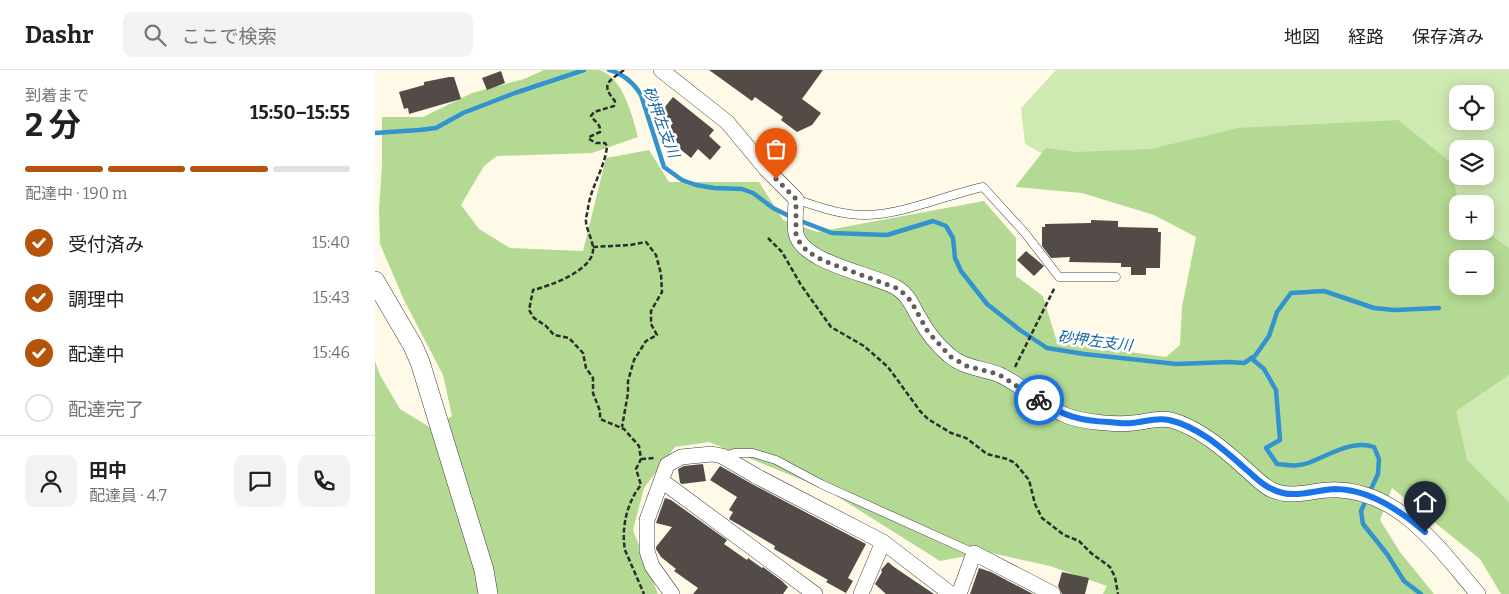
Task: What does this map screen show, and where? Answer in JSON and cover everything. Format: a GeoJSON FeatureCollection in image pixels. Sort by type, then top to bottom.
{"type":"FeatureCollection","features":[{"type":"Feature","properties":{"kind":"street"},"geometry":{"type":"LineString","coordinates":[[661,70],[727,122],[796,199],[796,234],[800,243],[808,252],[824,261],[899,289],[911,301],[928,332],[951,357],[967,366],[998,374],[1067,416],[1085,421],[1132,423],[1152,419],[1168,419],[1181,424],[1210,440],[1259,482],[1274,491],[1290,494],[1339,490],[1369,496],[1391,507],[1425,532],[1478,594]]}},
{"type":"Feature","properties":{"kind":"street"},"geometry":{"type":"LineString","coordinates":[[375,281],[413,346],[420,362],[484,570],[488,594]]}},
{"type":"Feature","properties":{"kind":"street"},"geometry":{"type":"LineString","coordinates":[[672,594],[652,566],[647,551],[647,520],[667,465],[681,457],[712,454],[722,456],[756,476],[883,542],[951,594]]}},
{"type":"Feature","properties":{"kind":"street"},"geometry":{"type":"LineString","coordinates":[[662,481],[815,594]]}},
{"type":"Feature","properties":{"kind":"street"},"geometry":{"type":"LineString","coordinates":[[861,594],[883,542]]}},
{"type":"Feature","properties":{"kind":"street"},"geometry":{"type":"LineString","coordinates":[[959,594],[974,553],[1053,594]]}},
{"type":"Feature","properties":{"kind":"lane"},"geometry":{"type":"LineString","coordinates":[[796,199],[830,210],[865,216],[888,213],[983,187],[1025,234],[1059,277],[1116,277]]}},
{"type":"Feature","properties":{"kind":"lane"},"geometry":{"type":"LineString","coordinates":[[722,456],[734,453],[753,453],[776,460],[821,484],[974,553]]}},
{"type":"Feature","properties":{"kind":"path"},"geometry":{"type":"LineString","coordinates":[[624,70],[611,80],[607,88],[607,92],[615,101],[614,106],[594,112],[591,116],[598,123],[600,132],[589,139],[596,143],[605,143],[607,146],[601,173],[592,189],[586,219],[593,246],[591,259],[576,272],[554,283],[533,290],[529,310],[534,318],[546,326],[554,335],[569,338],[583,353],[586,368],[593,378],[593,394],[600,411],[600,419],[622,428],[639,446],[641,459],[636,469],[641,485],[632,500],[625,522],[624,543],[625,550],[644,594]]}},
{"type":"Feature","properties":{"kind":"path"},"geometry":{"type":"LineString","coordinates":[[768,238],[782,252],[801,285],[831,327],[864,346],[888,367],[928,419],[951,433],[969,440],[987,454],[1015,463],[1029,480],[1035,504],[1042,518],[1064,535],[1079,541],[1110,567],[1115,576],[1118,594]]}},
{"type":"Feature","properties":{"kind":"path"},"geometry":{"type":"LineString","coordinates":[[593,246],[630,245],[646,242],[656,255],[661,274],[662,292],[651,311],[651,324],[657,335],[646,341],[634,360],[628,380],[628,393],[622,428]]}},
{"type":"Feature","properties":{"kind":"path"},"geometry":{"type":"LineString","coordinates":[[1009,380],[1059,277]]}},
{"type":"Feature","properties":{"kind":"green space"},"geometry":{"type":"Polygon","coordinates":[[[544,70],[599,70],[614,80],[620,88],[633,118],[638,137],[592,153],[497,156],[484,166],[461,205],[479,229],[510,248],[583,251],[606,158],[649,150],[669,182],[759,182],[783,220],[817,232],[984,201],[1016,238],[1016,276],[1043,296],[1057,342],[1166,357],[1180,345],[1182,307],[1196,237],[1154,215],[1082,193],[1015,187],[1046,148],[1077,152],[1151,149],[1238,128],[1398,120],[1449,161],[1449,185],[1455,185],[1457,195],[1449,195],[1449,240],[1494,240],[1494,237],[1509,248],[1509,375],[1456,411],[1467,460],[1509,502],[1509,594],[1501,594],[1480,559],[1392,488],[1380,520],[1400,552],[1434,594],[1103,594],[1107,586],[1050,566],[987,552],[940,561],[827,490],[709,442],[675,447],[644,488],[633,530],[658,594],[375,594],[375,361],[380,375],[400,409],[431,428],[452,416],[443,375],[404,300],[380,244],[379,209],[382,165],[382,117],[423,117],[472,93],[524,79],[544,70]]]}},
{"type":"Feature","properties":{"kind":"green space"},"geometry":{"type":"Polygon","coordinates":[[[1056,70],[1509,70],[1509,523],[1473,497],[1398,331],[1082,176],[1025,144],[1021,108],[1056,70]]]}},
{"type":"Feature","properties":{"kind":"building"},"geometry":{"type":"Polygon","coordinates":[[[709,70],[823,70],[802,99],[821,113],[812,125],[797,132],[781,120],[783,117],[755,97],[752,101],[709,70]]]}},
{"type":"Feature","properties":{"kind":"building"},"geometry":{"type":"Polygon","coordinates":[[[501,71],[505,83],[487,90],[482,78],[501,71]]]}},
{"type":"Feature","properties":{"kind":"building"},"geometry":{"type":"Polygon","coordinates":[[[454,77],[461,99],[409,114],[408,108],[404,109],[399,92],[424,85],[424,82],[454,77]]]}},
{"type":"Feature","properties":{"kind":"building"},"geometry":{"type":"Polygon","coordinates":[[[673,97],[714,130],[709,136],[721,147],[710,160],[698,149],[691,158],[663,135],[673,123],[660,113],[673,97]]]}},
{"type":"Feature","properties":{"kind":"building"},"geometry":{"type":"Polygon","coordinates":[[[1091,220],[1118,221],[1118,227],[1158,228],[1158,232],[1161,232],[1160,268],[1146,268],[1146,275],[1131,275],[1131,267],[1121,267],[1121,263],[1069,262],[1070,257],[1051,258],[1042,246],[1042,227],[1045,227],[1045,224],[1091,223],[1091,220]]]}},
{"type":"Feature","properties":{"kind":"building"},"geometry":{"type":"Polygon","coordinates":[[[1026,251],[1044,266],[1034,276],[1017,260],[1026,251]]]}},
{"type":"Feature","properties":{"kind":"building"},"geometry":{"type":"Polygon","coordinates":[[[703,464],[706,481],[680,483],[678,469],[684,466],[703,464]]]}},
{"type":"Feature","properties":{"kind":"building"},"geometry":{"type":"Polygon","coordinates":[[[720,466],[866,544],[848,578],[853,581],[846,593],[826,582],[828,580],[774,549],[775,546],[729,519],[733,512],[729,510],[737,497],[710,480],[720,466]]]}},
{"type":"Feature","properties":{"kind":"building"},"geometry":{"type":"Polygon","coordinates":[[[665,498],[671,500],[727,540],[724,544],[747,560],[748,558],[763,567],[782,581],[788,587],[783,594],[693,594],[698,588],[674,571],[676,569],[661,557],[656,549],[672,527],[656,523],[665,498]]]}},
{"type":"Feature","properties":{"kind":"building"},"geometry":{"type":"Polygon","coordinates":[[[888,562],[934,594],[886,594],[875,584],[882,572],[881,570],[888,562]]]}},
{"type":"Feature","properties":{"kind":"building"},"geometry":{"type":"Polygon","coordinates":[[[979,568],[991,572],[1033,594],[970,594],[979,568]]]}},
{"type":"Feature","properties":{"kind":"building"},"geometry":{"type":"Polygon","coordinates":[[[1062,572],[1089,578],[1085,594],[1062,594],[1058,586],[1062,572]]]}},
{"type":"Feature","properties":{"kind":"waterway","name":"砂押左支川"},"geometry":{"type":"LineString","coordinates":[[375,133],[436,128],[463,113],[584,70]]}},
{"type":"Feature","properties":{"kind":"waterway","name":"砂押左支川"},"geometry":{"type":"LineString","coordinates":[[609,70],[627,79],[641,95],[664,167],[682,180],[696,185],[742,189],[753,193],[773,208],[791,217]]}},
{"type":"Feature","properties":{"kind":"waterway","name":"砂押左支川"},"geometry":{"type":"LineString","coordinates":[[798,220],[832,233],[887,235],[933,221],[946,226],[953,238],[955,258],[961,271],[987,304],[1047,348],[1084,354],[1176,364],[1244,363],[1255,356],[1269,336],[1277,312],[1291,293],[1324,291],[1374,308],[1394,310],[1439,308]]}},
{"type":"Feature","properties":{"kind":"waterway"},"geometry":{"type":"LineString","coordinates":[[1251,358],[1264,369],[1276,390],[1280,440],[1266,448],[1277,464],[1300,465],[1340,449],[1357,445],[1374,447],[1379,459],[1378,474],[1361,511],[1363,524],[1387,554],[1404,581],[1421,594]]}},
{"type":"Feature","properties":{"kind":"way so far"},"geometry":{"type":"LineString","coordinates":[[776,179],[796,199],[796,234],[800,243],[808,252],[824,261],[899,289],[911,301],[928,332],[951,357],[967,366],[998,374],[1039,400]]}},
{"type":"Feature","properties":{"kind":"route"},"geometry":{"type":"LineString","coordinates":[[1039,400],[1067,416],[1085,421],[1132,423],[1152,419],[1168,419],[1210,440],[1259,482],[1274,491],[1290,494],[1333,489],[1369,496],[1391,507],[1425,532]]}}]}
